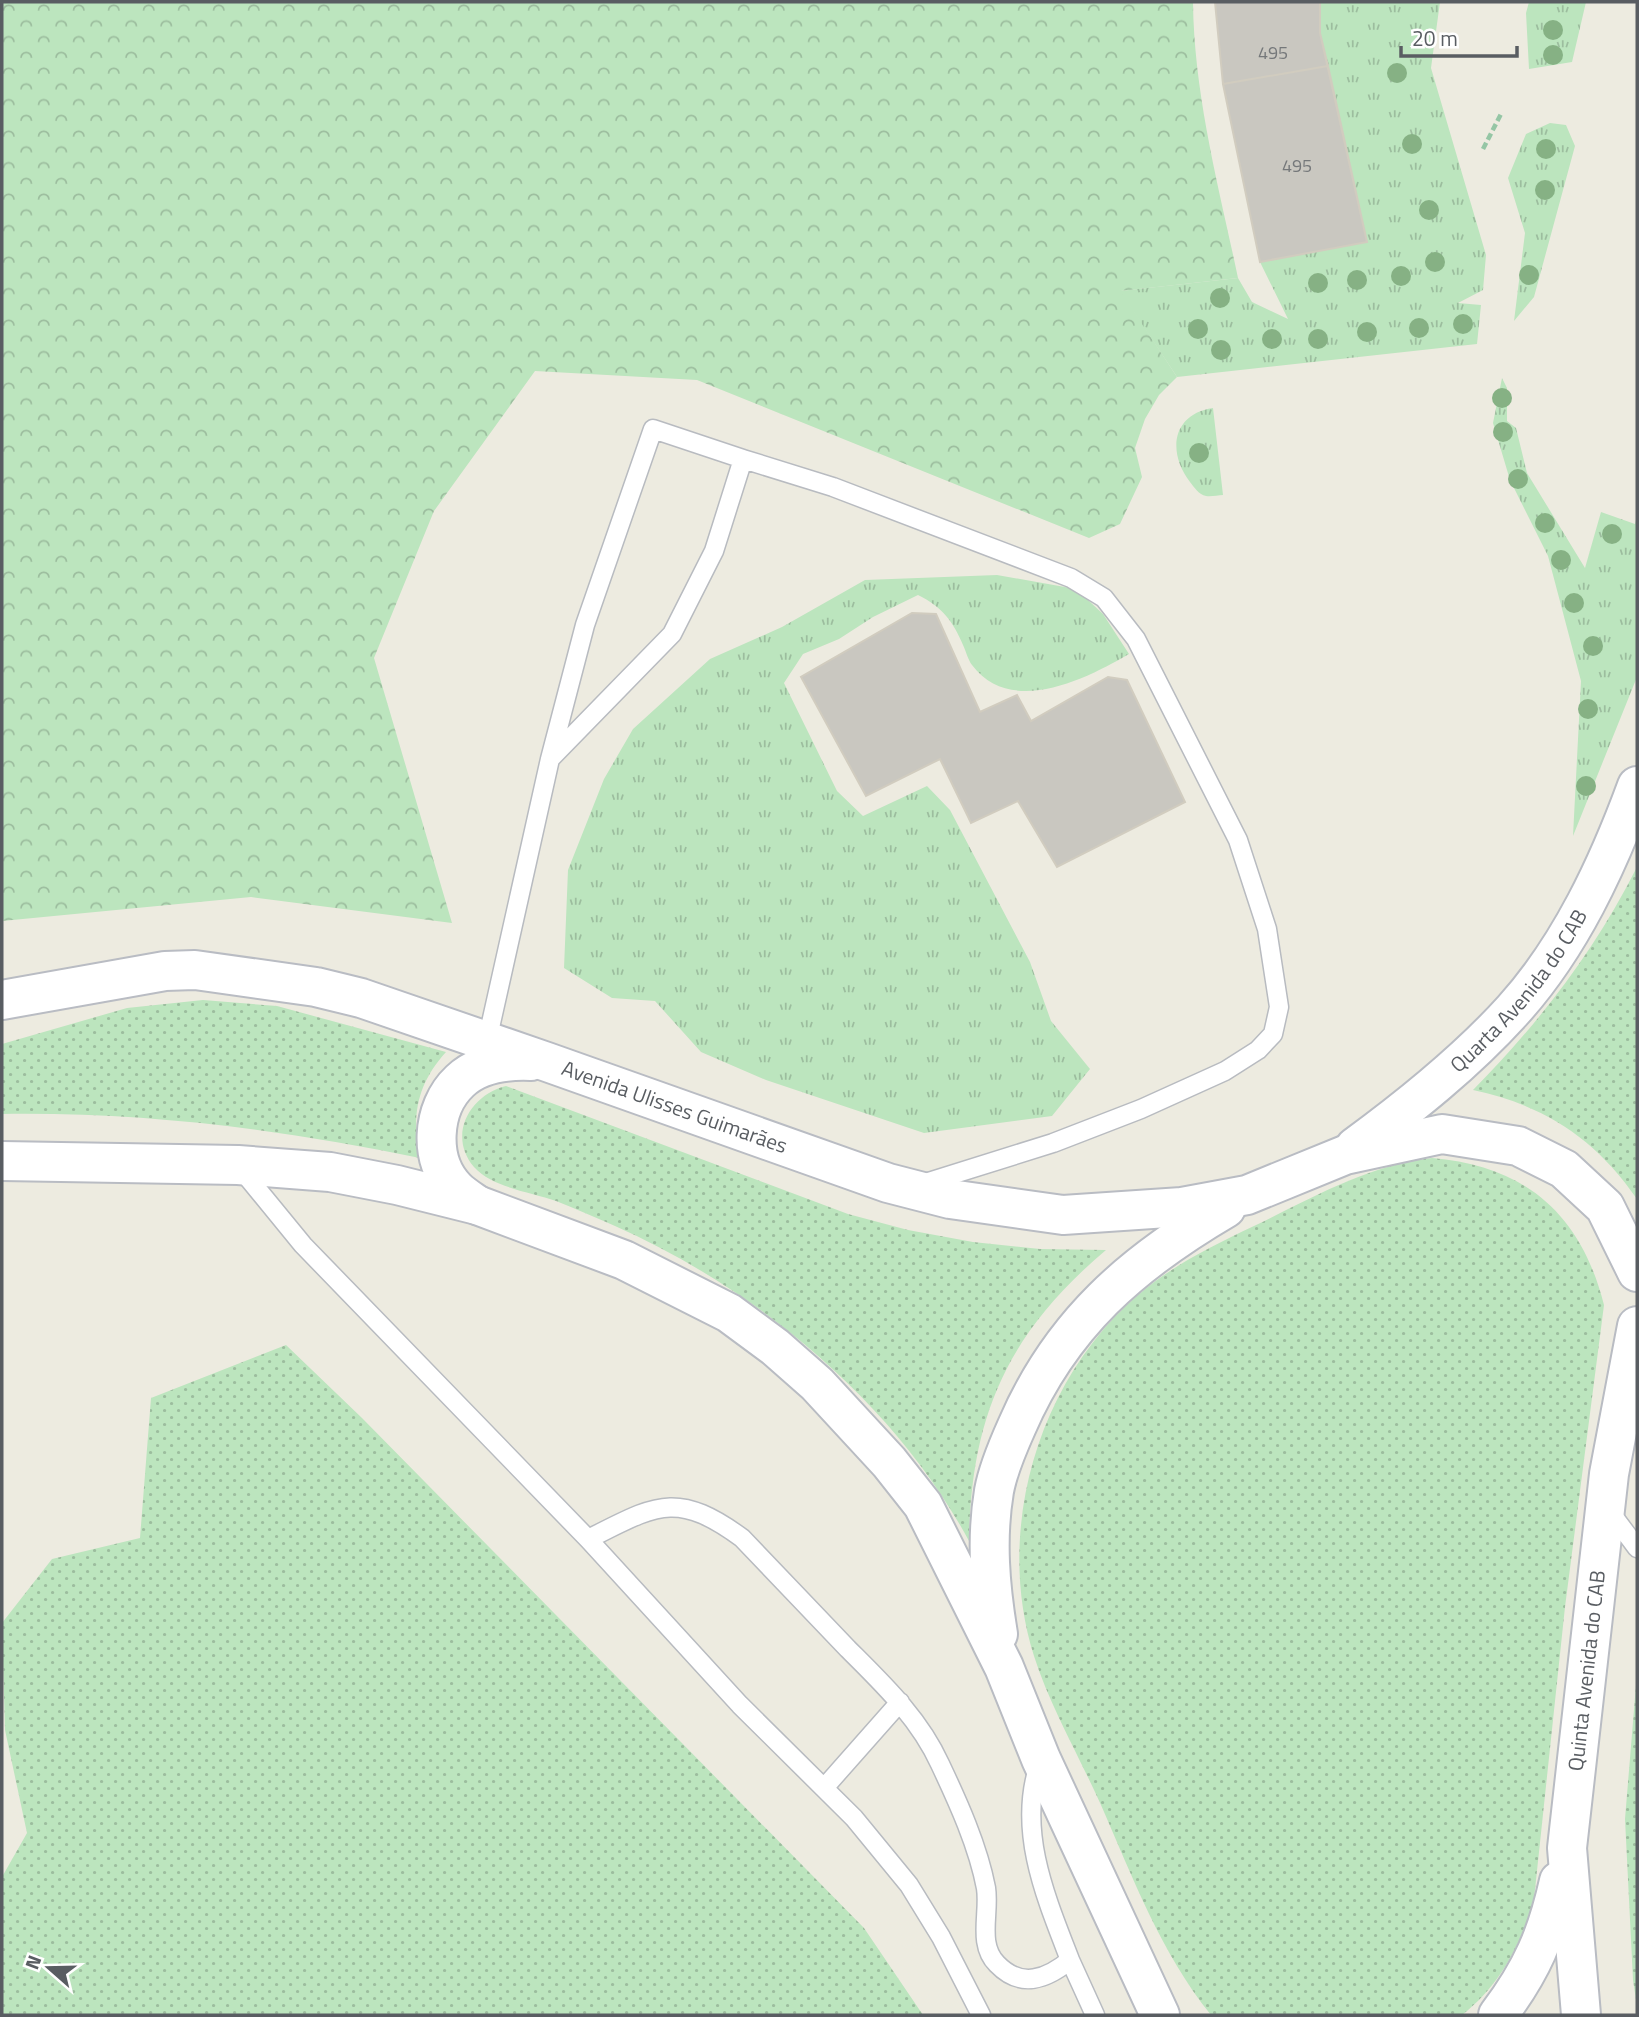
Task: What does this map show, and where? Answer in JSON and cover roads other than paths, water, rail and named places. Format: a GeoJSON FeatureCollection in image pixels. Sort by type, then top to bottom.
{"type":"FeatureCollection","features":[{"type":"Feature","properties":{"kind":"main road","name":"Quarta Avenida do CAB"},"geometry":{"type":"LineString","coordinates":[[1345,1154],[1412,1105],[1514,1009],[1583,908],[1621,830],[1637,786]]}},
{"type":"Feature","properties":{"kind":"main road","name":"Avenida Ulisses Guimarães"},"geometry":{"type":"LineString","coordinates":[[2,1000],[108,978],[195,970],[316,987],[361,998],[909,1189],[950,1199],[1062,1215],[1182,1207],[1247,1195],[1345,1154]]}},
{"type":"Feature","properties":{"kind":"main road"},"geometry":{"type":"LineString","coordinates":[[477,1206],[454,1188],[440,1162],[435,1133],[443,1104],[460,1081],[485,1066],[514,1060],[547,1062]]}},
{"type":"Feature","properties":{"kind":"main road"},"geometry":{"type":"LineString","coordinates":[[1345,1154],[1442,1134],[1518,1146],[1564,1169],[1605,1207],[1637,1272]]}},
{"type":"Feature","properties":{"kind":"main road"},"geometry":{"type":"LineString","coordinates":[[2,1161],[238,1166],[330,1172],[477,1206],[624,1260],[677,1284],[729,1313],[784,1354],[853,1423],[923,1505],[1004,1667],[1041,1759],[1161,2012]]}},
{"type":"Feature","properties":{"kind":"main road"},"geometry":{"type":"LineString","coordinates":[[1004,1667],[992,1594],[989,1542],[995,1490],[1026,1406],[1075,1326],[1102,1299],[1170,1241],[1247,1195]]}},
{"type":"Feature","properties":{"kind":"main road","name":"Quinta Avenida do CAB"},"geometry":{"type":"LineString","coordinates":[[1581,2015],[1567,1848],[1605,1505],[1637,1326]]}},
{"type":"Feature","properties":{"kind":"main road"},"geometry":{"type":"LineString","coordinates":[[1498,2015],[1527,1977],[1548,1928],[1567,1848]]}},
{"type":"Feature","properties":{"kind":"lane"},"geometry":{"type":"LineString","coordinates":[[487,1041],[532,828],[585,625],[653,429],[833,487],[1071,578],[1104,598],[1136,639],[1238,840],[1267,929],[1279,1007],[1273,1034],[1258,1050],[1225,1071],[1141,1109],[1053,1143],[909,1189]]}},
{"type":"Feature","properties":{"kind":"lane"},"geometry":{"type":"LineString","coordinates":[[550,759],[672,634],[714,551],[743,459]]}},
{"type":"Feature","properties":{"kind":"lane"},"geometry":{"type":"LineString","coordinates":[[238,1166],[303,1245],[588,1539],[740,1705],[854,1818],[909,1885],[941,1937],[981,2015]]}},
{"type":"Feature","properties":{"kind":"lane"},"geometry":{"type":"LineString","coordinates":[[1605,1505],[1637,1548]]}},
{"type":"Feature","properties":{"kind":"lane"},"geometry":{"type":"LineString","coordinates":[[588,1539],[652,1508],[673,1506],[695,1510],[720,1522],[742,1538],[900,1702],[924,1734],[940,1763],[980,1864],[986,1891],[986,1942],[994,1962],[1009,1976],[1030,1981],[1052,1975],[1070,1960]]}},
{"type":"Feature","properties":{"kind":"lane"},"geometry":{"type":"LineString","coordinates":[[824,1788],[900,1702]]}},
{"type":"Feature","properties":{"kind":"lane"},"geometry":{"type":"LineString","coordinates":[[1041,1759],[1031,1802],[1031,1832],[1036,1861],[1070,1960],[1095,2015]]}}]}
